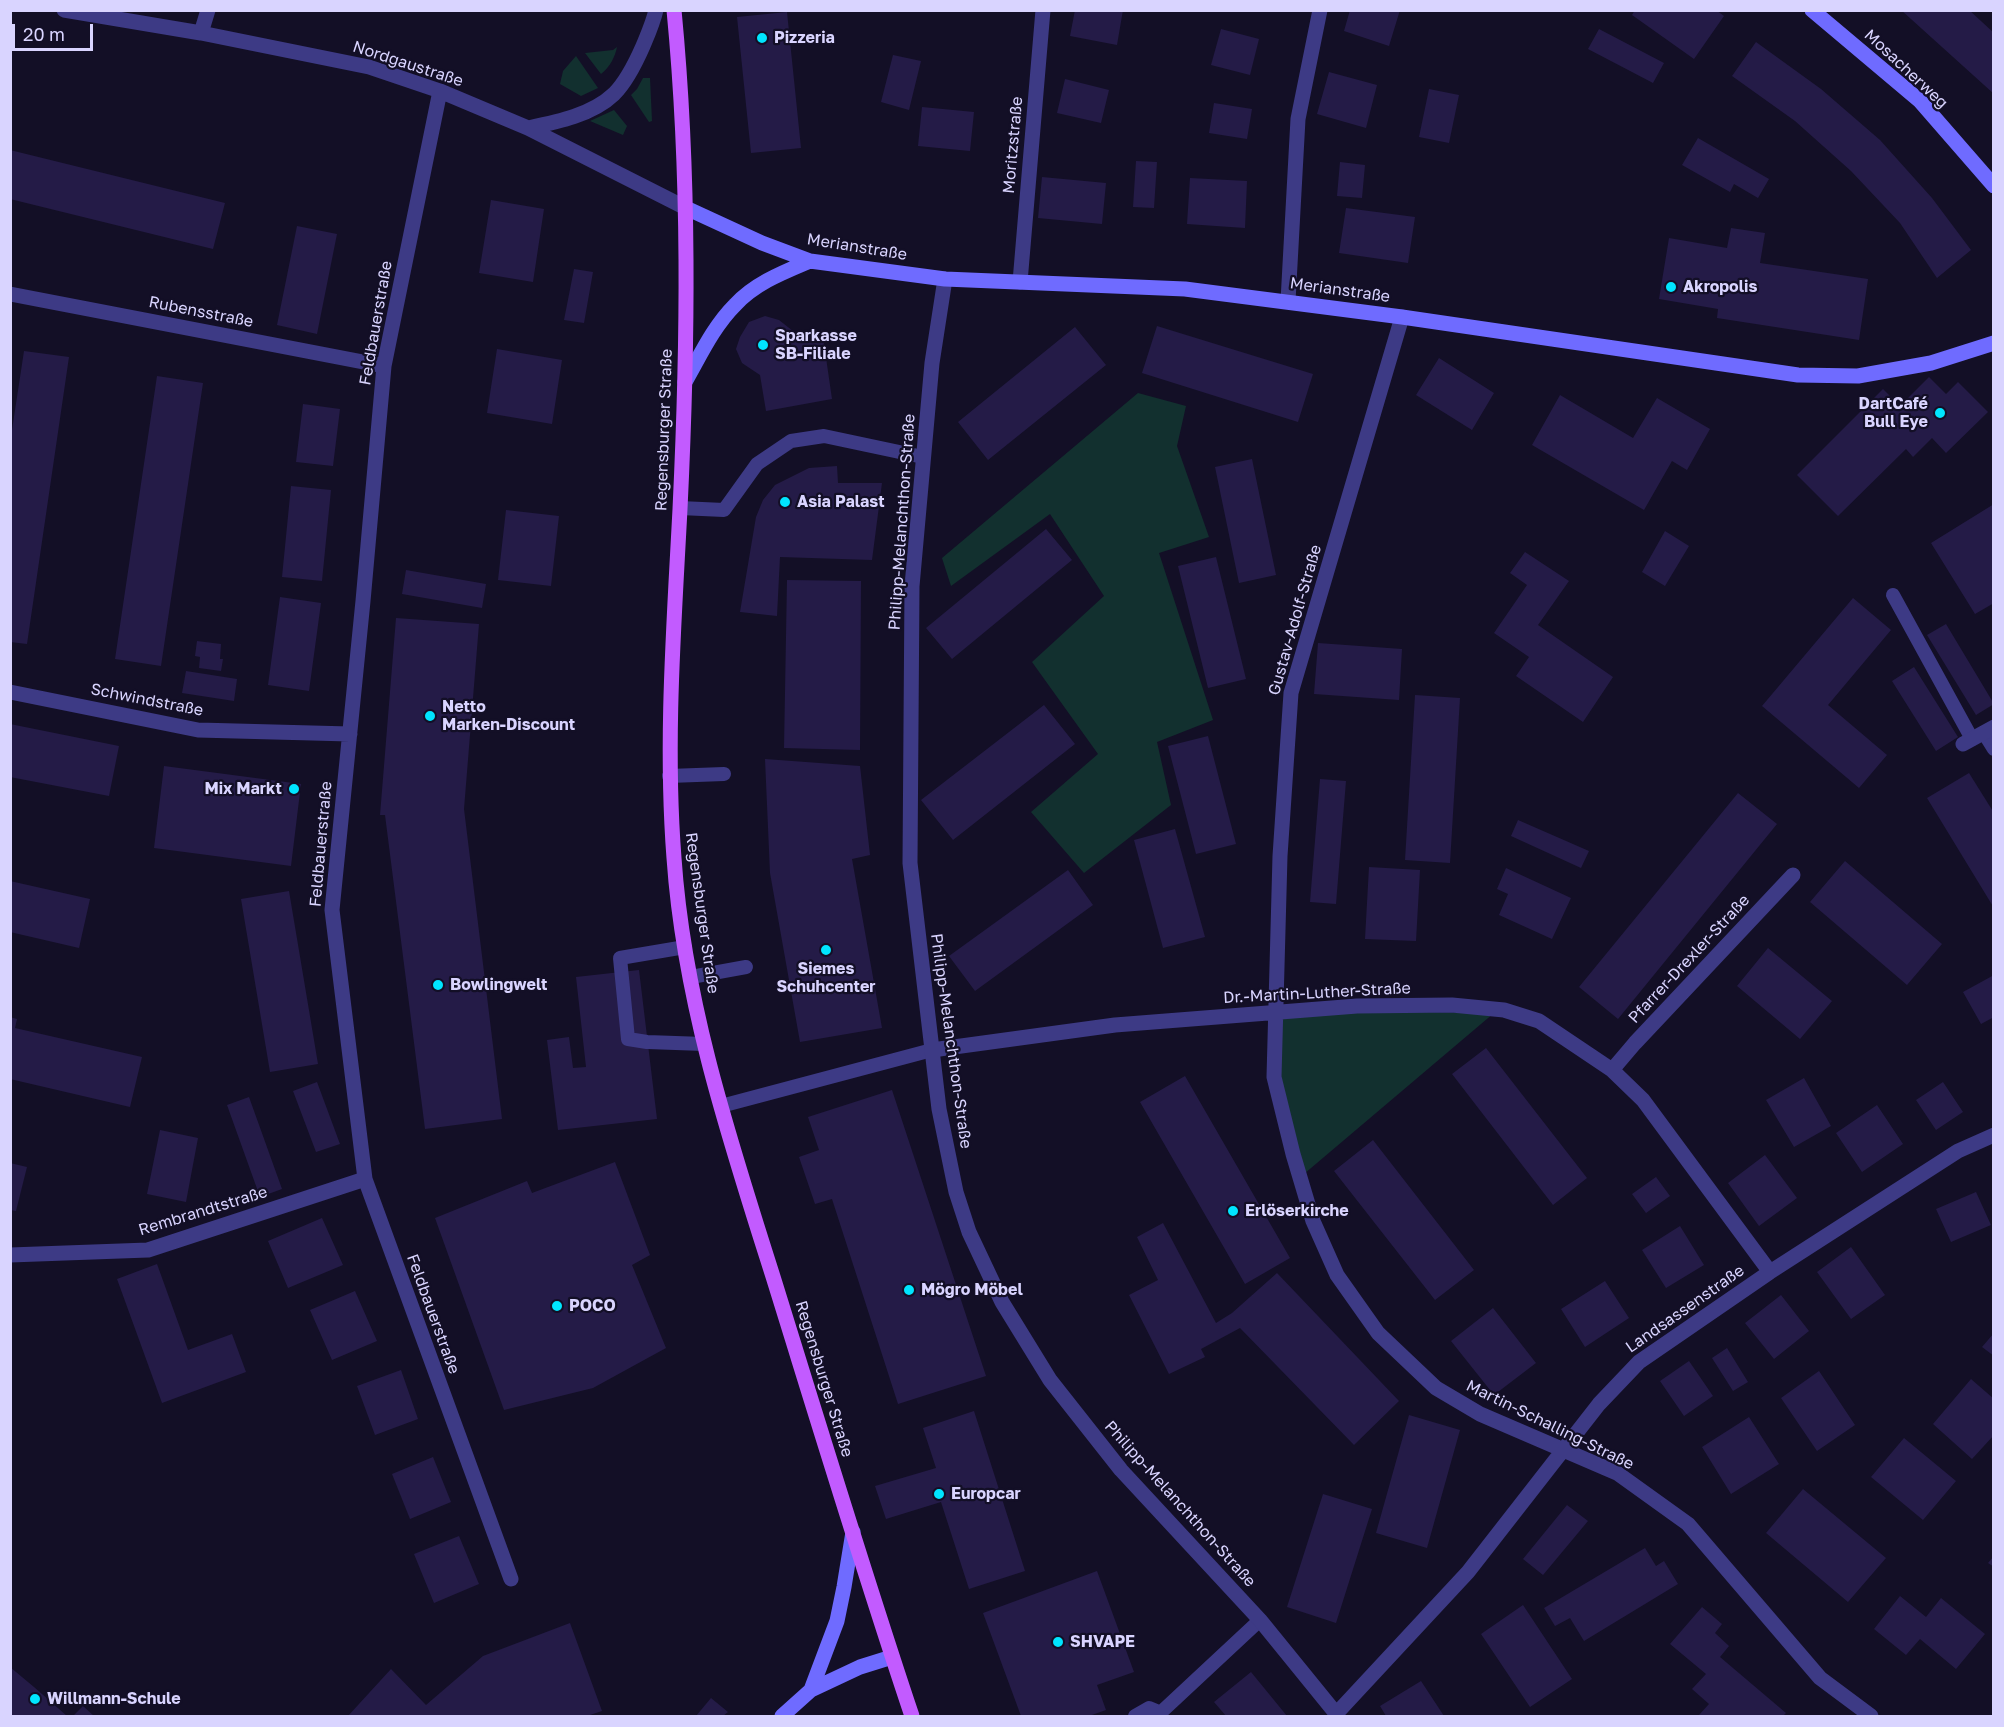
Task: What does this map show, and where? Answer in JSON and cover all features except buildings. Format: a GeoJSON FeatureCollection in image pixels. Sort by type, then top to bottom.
{"type":"FeatureCollection","features":[{"type":"Feature","properties":{"kind":"main road","name":"Regensburger Straße"},"geometry":{"type":"LineString","coordinates":[[674,10],[684,129],[685,382],[669,776],[674,861],[685,947],[704,1044],[721,1106],[912,1716]]}},
{"type":"Feature","properties":{"kind":"street","name":"Nordgaustraße"},"geometry":{"type":"LineString","coordinates":[[64,10],[201,33],[369,67],[441,91],[528,128],[686,208]]}},
{"type":"Feature","properties":{"kind":"street"},"geometry":{"type":"LineString","coordinates":[[201,33],[208,10]]}},
{"type":"Feature","properties":{"kind":"street"},"geometry":{"type":"LineString","coordinates":[[528,128],[560,121],[589,110],[614,94],[635,66],[654,21],[656,10]]}},
{"type":"Feature","properties":{"kind":"street","name":"Moritzstraße"},"geometry":{"type":"LineString","coordinates":[[1020,282],[1043,10]]}},
{"type":"Feature","properties":{"kind":"street"},"geometry":{"type":"LineString","coordinates":[[1288,301],[1298,119],[1320,10]]}},
{"type":"Feature","properties":{"kind":"street","name":"Mosacherweg"},"geometry":{"type":"LineString","coordinates":[[1812,10],[1920,101],[1994,186]]}},
{"type":"Feature","properties":{"kind":"street","name":"Feldbauerstraße"},"geometry":{"type":"LineString","coordinates":[[441,91],[384,366],[332,910],[365,1179],[511,1579]]}},
{"type":"Feature","properties":{"kind":"street","name":"Merianstraße"},"geometry":{"type":"LineString","coordinates":[[686,208],[762,243],[810,261],[945,279],[1185,289],[1288,301],[1798,375],[1858,376],[1931,363],[1994,344]]}},
{"type":"Feature","properties":{"kind":"street"},"geometry":{"type":"LineString","coordinates":[[685,382],[712,334],[735,304],[764,282],[810,261]]}},
{"type":"Feature","properties":{"kind":"street","name":"Philipp-Melanchthon-Straße"},"geometry":{"type":"LineString","coordinates":[[945,279],[932,363],[912,586],[910,863],[939,1109],[956,1192],[969,1232],[1002,1302],[1050,1380],[1121,1470],[1260,1620],[1337,1715]]}},
{"type":"Feature","properties":{"kind":"street","name":"Rubensstraße"},"geometry":{"type":"LineString","coordinates":[[10,294],[384,366]]}},
{"type":"Feature","properties":{"kind":"street","name":"Gustav-Adolf-Straße"},"geometry":{"type":"LineString","coordinates":[[1275,1013],[1280,856],[1291,693],[1402,317]]}},
{"type":"Feature","properties":{"kind":"street","name":"Schwindstraße"},"geometry":{"type":"LineString","coordinates":[[10,692],[198,730],[350,734]]}},
{"type":"Feature","properties":{"kind":"street","name":"Pfarrer-Drexler-Straße"},"geometry":{"type":"LineString","coordinates":[[1612,1070],[1793,875]]}},
{"type":"Feature","properties":{"kind":"street","name":"Dr.-Martin-Luther-Straße"},"geometry":{"type":"LineString","coordinates":[[932,1050],[1115,1024],[1367,1005],[1452,1005],[1504,1010],[1539,1021],[1612,1070],[1643,1100],[1770,1272]]}},
{"type":"Feature","properties":{"kind":"street","name":"Martin-Schalling-Straße"},"geometry":{"type":"LineString","coordinates":[[1275,1013],[1274,1077],[1313,1221],[1337,1275],[1378,1333],[1436,1388],[1480,1414],[1617,1473],[1688,1524],[1820,1678],[1871,1716]]}},
{"type":"Feature","properties":{"kind":"street","name":"Landsassenstraße"},"geometry":{"type":"LineString","coordinates":[[1337,1715],[1468,1572],[1599,1404],[1639,1362],[1770,1272],[1958,1151],[1994,1135]]}},
{"type":"Feature","properties":{"kind":"street","name":"Rembrandtstraße"},"geometry":{"type":"LineString","coordinates":[[10,1255],[148,1250],[365,1179]]}},
{"type":"Feature","properties":{"kind":"street"},"geometry":{"type":"LineString","coordinates":[[811,1690],[837,1621],[853,1532]]}},
{"type":"Feature","properties":{"kind":"street"},"geometry":{"type":"LineString","coordinates":[[782,1716],[811,1690],[861,1667],[892,1657]]}},
{"type":"Feature","properties":{"kind":"lane"},"geometry":{"type":"LineString","coordinates":[[680,508],[724,510],[757,464],[790,441],[824,436],[923,457]]}},
{"type":"Feature","properties":{"kind":"lane"},"geometry":{"type":"LineString","coordinates":[[1893,595],[1978,736],[1994,748]]}},
{"type":"Feature","properties":{"kind":"lane"},"geometry":{"type":"LineString","coordinates":[[669,776],[724,774]]}},
{"type":"Feature","properties":{"kind":"lane"},"geometry":{"type":"LineString","coordinates":[[685,947],[620,957],[628,1039],[704,1044]]}},
{"type":"Feature","properties":{"kind":"lane"},"geometry":{"type":"LineString","coordinates":[[691,977],[746,967]]}},
{"type":"Feature","properties":{"kind":"lane"},"geometry":{"type":"LineString","coordinates":[[721,1106],[932,1050]]}},
{"type":"Feature","properties":{"kind":"lane"},"geometry":{"type":"LineString","coordinates":[[1135,1716],[1149,1708],[1159,1714],[1260,1620]]}},
{"type":"Feature","properties":{"kind":"green space"},"geometry":{"type":"Polygon","coordinates":[[[617,47],[612,62],[601,74],[585,53],[613,50],[617,47]]]}},
{"type":"Feature","properties":{"kind":"green space"},"geometry":{"type":"Polygon","coordinates":[[[576,56],[598,88],[581,96],[560,84],[563,71],[576,56]]]}},
{"type":"Feature","properties":{"kind":"green space"},"geometry":{"type":"Polygon","coordinates":[[[643,78],[650,78],[652,121],[649,122],[631,95],[643,78]]]}},
{"type":"Feature","properties":{"kind":"green space"},"geometry":{"type":"Polygon","coordinates":[[[614,110],[627,126],[623,135],[590,121],[614,110]]]}},
{"type":"Feature","properties":{"kind":"green space"},"geometry":{"type":"Polygon","coordinates":[[[1138,393],[1186,406],[1177,446],[1209,537],[1159,553],[1213,720],[1157,742],[1171,805],[1084,873],[1031,812],[1098,754],[1032,662],[1104,596],[1050,514],[951,586],[942,558],[1138,393]]]}},
{"type":"Feature","properties":{"kind":"green space"},"geometry":{"type":"Polygon","coordinates":[[[1361,1011],[1494,1013],[1304,1174],[1278,1075],[1279,1016],[1361,1011]]]}},
{"type":"Feature","properties":{"kind":"place","name":"Pizzeria"},"geometry":{"type":"Point","coordinates":[762,38]}},
{"type":"Feature","properties":{"kind":"place","name":"Akropolis"},"geometry":{"type":"Point","coordinates":[1671,287]}},
{"type":"Feature","properties":{"kind":"place","name":"Sparkasse SB-Filiale"},"geometry":{"type":"Point","coordinates":[763,345]}},
{"type":"Feature","properties":{"kind":"place","name":"DartCafé Bull Eye"},"geometry":{"type":"Point","coordinates":[1940,413]}},
{"type":"Feature","properties":{"kind":"place","name":"Asia Palast"},"geometry":{"type":"Point","coordinates":[785,502]}},
{"type":"Feature","properties":{"kind":"place","name":"Netto Marken-Discount"},"geometry":{"type":"Point","coordinates":[430,716]}},
{"type":"Feature","properties":{"kind":"place","name":"Mix Markt"},"geometry":{"type":"Point","coordinates":[294,789]}},
{"type":"Feature","properties":{"kind":"place","name":"Siemes Schuhcenter"},"geometry":{"type":"Point","coordinates":[826,950]}},
{"type":"Feature","properties":{"kind":"place","name":"Bowlingwelt"},"geometry":{"type":"Point","coordinates":[438,985]}},
{"type":"Feature","properties":{"kind":"place","name":"Erlöserkirche"},"geometry":{"type":"Point","coordinates":[1233,1211]}},
{"type":"Feature","properties":{"kind":"place","name":"Mögro Möbel"},"geometry":{"type":"Point","coordinates":[909,1290]}},
{"type":"Feature","properties":{"kind":"place","name":"POCO"},"geometry":{"type":"Point","coordinates":[557,1306]}},
{"type":"Feature","properties":{"kind":"place","name":"Europcar"},"geometry":{"type":"Point","coordinates":[939,1494]}},
{"type":"Feature","properties":{"kind":"place","name":"SHVAPE"},"geometry":{"type":"Point","coordinates":[1058,1642]}},
{"type":"Feature","properties":{"kind":"place","name":"Willmann-Schule"},"geometry":{"type":"Point","coordinates":[35,1699]}}]}
